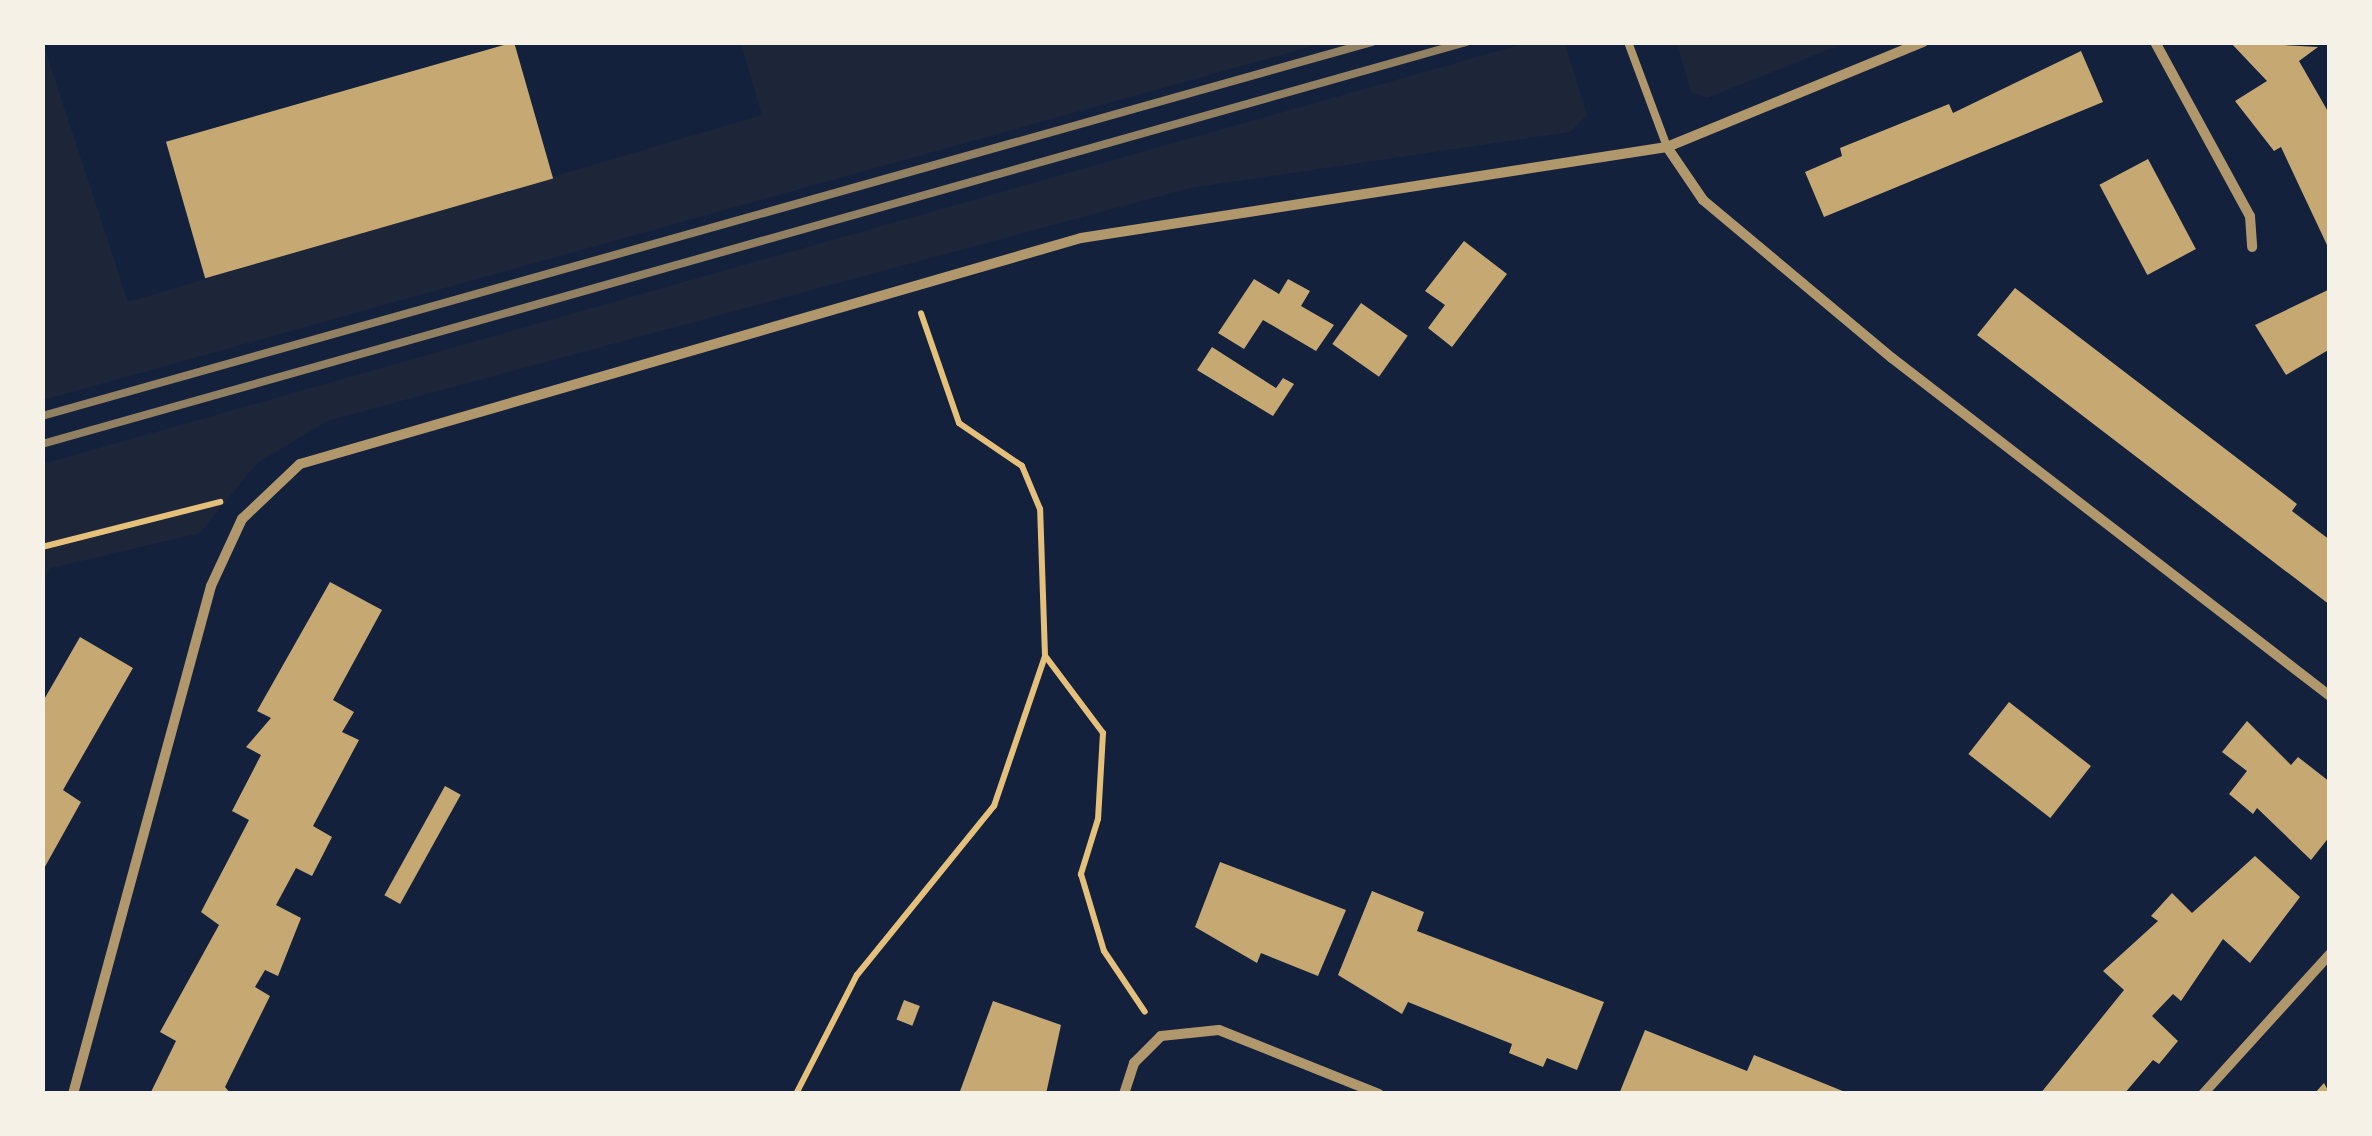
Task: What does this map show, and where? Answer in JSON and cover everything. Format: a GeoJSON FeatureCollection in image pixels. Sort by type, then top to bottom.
{"type":"FeatureCollection","features":[{"type":"Feature","properties":{"kind":"street"},"geometry":{"type":"LineString","coordinates":[[73,1094],[211,586],[265,490],[333,449],[913,283],[1204,212],[1667,147],[1922,42]]}},
{"type":"Feature","properties":{"kind":"street"},"geometry":{"type":"LineString","coordinates":[[2155,42],[2250,216],[2252,247]]}},
{"type":"Feature","properties":{"kind":"street"},"geometry":{"type":"LineString","coordinates":[[1667,147],[1703,200],[1877,346],[2330,696]]}},
{"type":"Feature","properties":{"kind":"street"},"geometry":{"type":"LineString","coordinates":[[2203,1094],[2330,954]]}},
{"type":"Feature","properties":{"kind":"street"},"geometry":{"type":"LineString","coordinates":[[1124,1094],[1134,1064],[1162,1036],[1218,1030],[1379,1094]]}},
{"type":"Feature","properties":{"kind":"lane"},"geometry":{"type":"LineString","coordinates":[[1628,42],[1667,147]]}},
{"type":"Feature","properties":{"kind":"path"},"geometry":{"type":"LineString","coordinates":[[796,1094],[857,975],[994,806],[1045,656],[1040,509],[1022,466],[959,423],[913,283]]}},
{"type":"Feature","properties":{"kind":"path"},"geometry":{"type":"LineString","coordinates":[[42,547],[265,490]]}},
{"type":"Feature","properties":{"kind":"path"},"geometry":{"type":"LineString","coordinates":[[1045,656],[1103,732],[1098,819],[1081,874],[1104,950],[1162,1036]]}},
{"type":"Feature","properties":{"kind":"shaded area"},"geometry":{"type":"Polygon","coordinates":[[[1677,42],[1845,43],[1707,98],[1691,92],[1677,42]]]}},
{"type":"Feature","properties":{"kind":"shaded area"},"geometry":{"type":"Polygon","coordinates":[[[43,43],[128,302],[762,115],[741,43],[1324,43],[43,400],[43,43]]]}},
{"type":"Feature","properties":{"kind":"shaded area"},"geometry":{"type":"Polygon","coordinates":[[[1526,43],[1565,43],[1587,115],[1570,132],[1190,188],[327,421],[257,463],[200,533],[51,568],[43,582],[43,464],[1526,43]]]}},
{"type":"Feature","properties":{"kind":"building"},"geometry":{"type":"Polygon","coordinates":[[[514,42],[553,178],[205,278],[166,142],[514,42]]]}},
{"type":"Feature","properties":{"kind":"building"},"geometry":{"type":"Polygon","coordinates":[[[2230,42],[2318,47],[2299,61],[2330,115],[2327,245],[2281,147],[2274,151],[2235,101],[2267,81],[2230,42]]]}},
{"type":"Feature","properties":{"kind":"building"},"geometry":{"type":"Polygon","coordinates":[[[2081,51],[2103,102],[1824,217],[1805,172],[1842,156],[1840,148],[1949,104],[1953,113],[2081,51]]]}},
{"type":"Feature","properties":{"kind":"building"},"geometry":{"type":"Polygon","coordinates":[[[2148,159],[2196,249],[2147,275],[2099,185],[2148,159]]]}},
{"type":"Feature","properties":{"kind":"building"},"geometry":{"type":"Polygon","coordinates":[[[1464,241],[1507,274],[1452,347],[1428,328],[1445,305],[1425,291],[1464,241]]]}},
{"type":"Feature","properties":{"kind":"building"},"geometry":{"type":"Polygon","coordinates":[[[1254,279],[1279,294],[1288,279],[1310,291],[1301,306],[1334,325],[1316,351],[1263,320],[1244,349],[1218,333],[1254,279]]]}},
{"type":"Feature","properties":{"kind":"building"},"geometry":{"type":"Polygon","coordinates":[[[2015,288],[2297,504],[2292,511],[2330,540],[2330,605],[1977,335],[2015,288]]]}},
{"type":"Feature","properties":{"kind":"building"},"geometry":{"type":"Polygon","coordinates":[[[2330,289],[2330,349],[2286,375],[2255,325],[2330,289]]]}},
{"type":"Feature","properties":{"kind":"building"},"geometry":{"type":"Polygon","coordinates":[[[1361,303],[1408,336],[1379,377],[1332,344],[1361,303]]]}},
{"type":"Feature","properties":{"kind":"building"},"geometry":{"type":"Polygon","coordinates":[[[1212,347],[1276,388],[1283,378],[1294,384],[1273,416],[1197,370],[1212,347]]]}},
{"type":"Feature","properties":{"kind":"building"},"geometry":{"type":"Polygon","coordinates":[[[330,582],[382,610],[333,700],[354,712],[342,732],[359,740],[313,826],[332,837],[312,876],[296,868],[276,905],[301,918],[278,976],[265,970],[255,987],[270,996],[225,1087],[231,1094],[150,1094],[176,1041],[160,1032],[219,925],[201,912],[249,820],[232,811],[261,755],[246,747],[271,718],[257,711],[330,582]]]}},
{"type":"Feature","properties":{"kind":"building"},"geometry":{"type":"Polygon","coordinates":[[[80,637],[133,668],[63,790],[81,802],[42,872],[42,703],[80,637]]]}},
{"type":"Feature","properties":{"kind":"building"},"geometry":{"type":"Polygon","coordinates":[[[2009,702],[2091,766],[2050,818],[1968,754],[2009,702]]]}},
{"type":"Feature","properties":{"kind":"building"},"geometry":{"type":"Polygon","coordinates":[[[2247,721],[2291,765],[2298,757],[2330,782],[2330,836],[2311,860],[2257,808],[2253,814],[2229,794],[2247,771],[2222,752],[2247,721]]]}},
{"type":"Feature","properties":{"kind":"building"},"geometry":{"type":"Polygon","coordinates":[[[445,786],[461,795],[400,904],[384,895],[445,786]]]}},
{"type":"Feature","properties":{"kind":"building"},"geometry":{"type":"Polygon","coordinates":[[[2255,856],[2300,897],[2250,963],[2223,939],[2181,1001],[2173,994],[2152,1016],[2178,1041],[2159,1064],[2153,1060],[2124,1094],[2040,1094],[2124,990],[2103,971],[2158,921],[2151,916],[2172,893],[2192,913],[2255,856]]]}},
{"type":"Feature","properties":{"kind":"building"},"geometry":{"type":"Polygon","coordinates":[[[1220,862],[1346,910],[1318,976],[1261,953],[1257,963],[1195,927],[1220,862]]]}},
{"type":"Feature","properties":{"kind":"building"},"geometry":{"type":"Polygon","coordinates":[[[1372,891],[1424,912],[1417,931],[1604,1002],[1577,1070],[1547,1058],[1543,1067],[1509,1053],[1512,1044],[1408,1002],[1402,1014],[1338,975],[1372,891]]]}},
{"type":"Feature","properties":{"kind":"building"},"geometry":{"type":"Polygon","coordinates":[[[904,1000],[920,1006],[912,1026],[896,1020],[904,1000]]]}},
{"type":"Feature","properties":{"kind":"building"},"geometry":{"type":"Polygon","coordinates":[[[993,1001],[1061,1025],[1046,1094],[959,1094],[993,1001]]]}},
{"type":"Feature","properties":{"kind":"building"},"geometry":{"type":"Polygon","coordinates":[[[1645,1030],[1747,1071],[1754,1055],[1850,1094],[1619,1094],[1645,1030]]]}},
{"type":"Feature","properties":{"kind":"building"},"geometry":{"type":"Polygon","coordinates":[[[2324,1083],[2330,1094],[2314,1094],[2324,1083]]]}},
{"type":"Feature","properties":{"kind":"railway"},"geometry":{"type":"LineString","coordinates":[[42,416],[1372,42]]}},
{"type":"Feature","properties":{"kind":"railway"},"geometry":{"type":"LineString","coordinates":[[42,444],[1466,42]]}}]}
